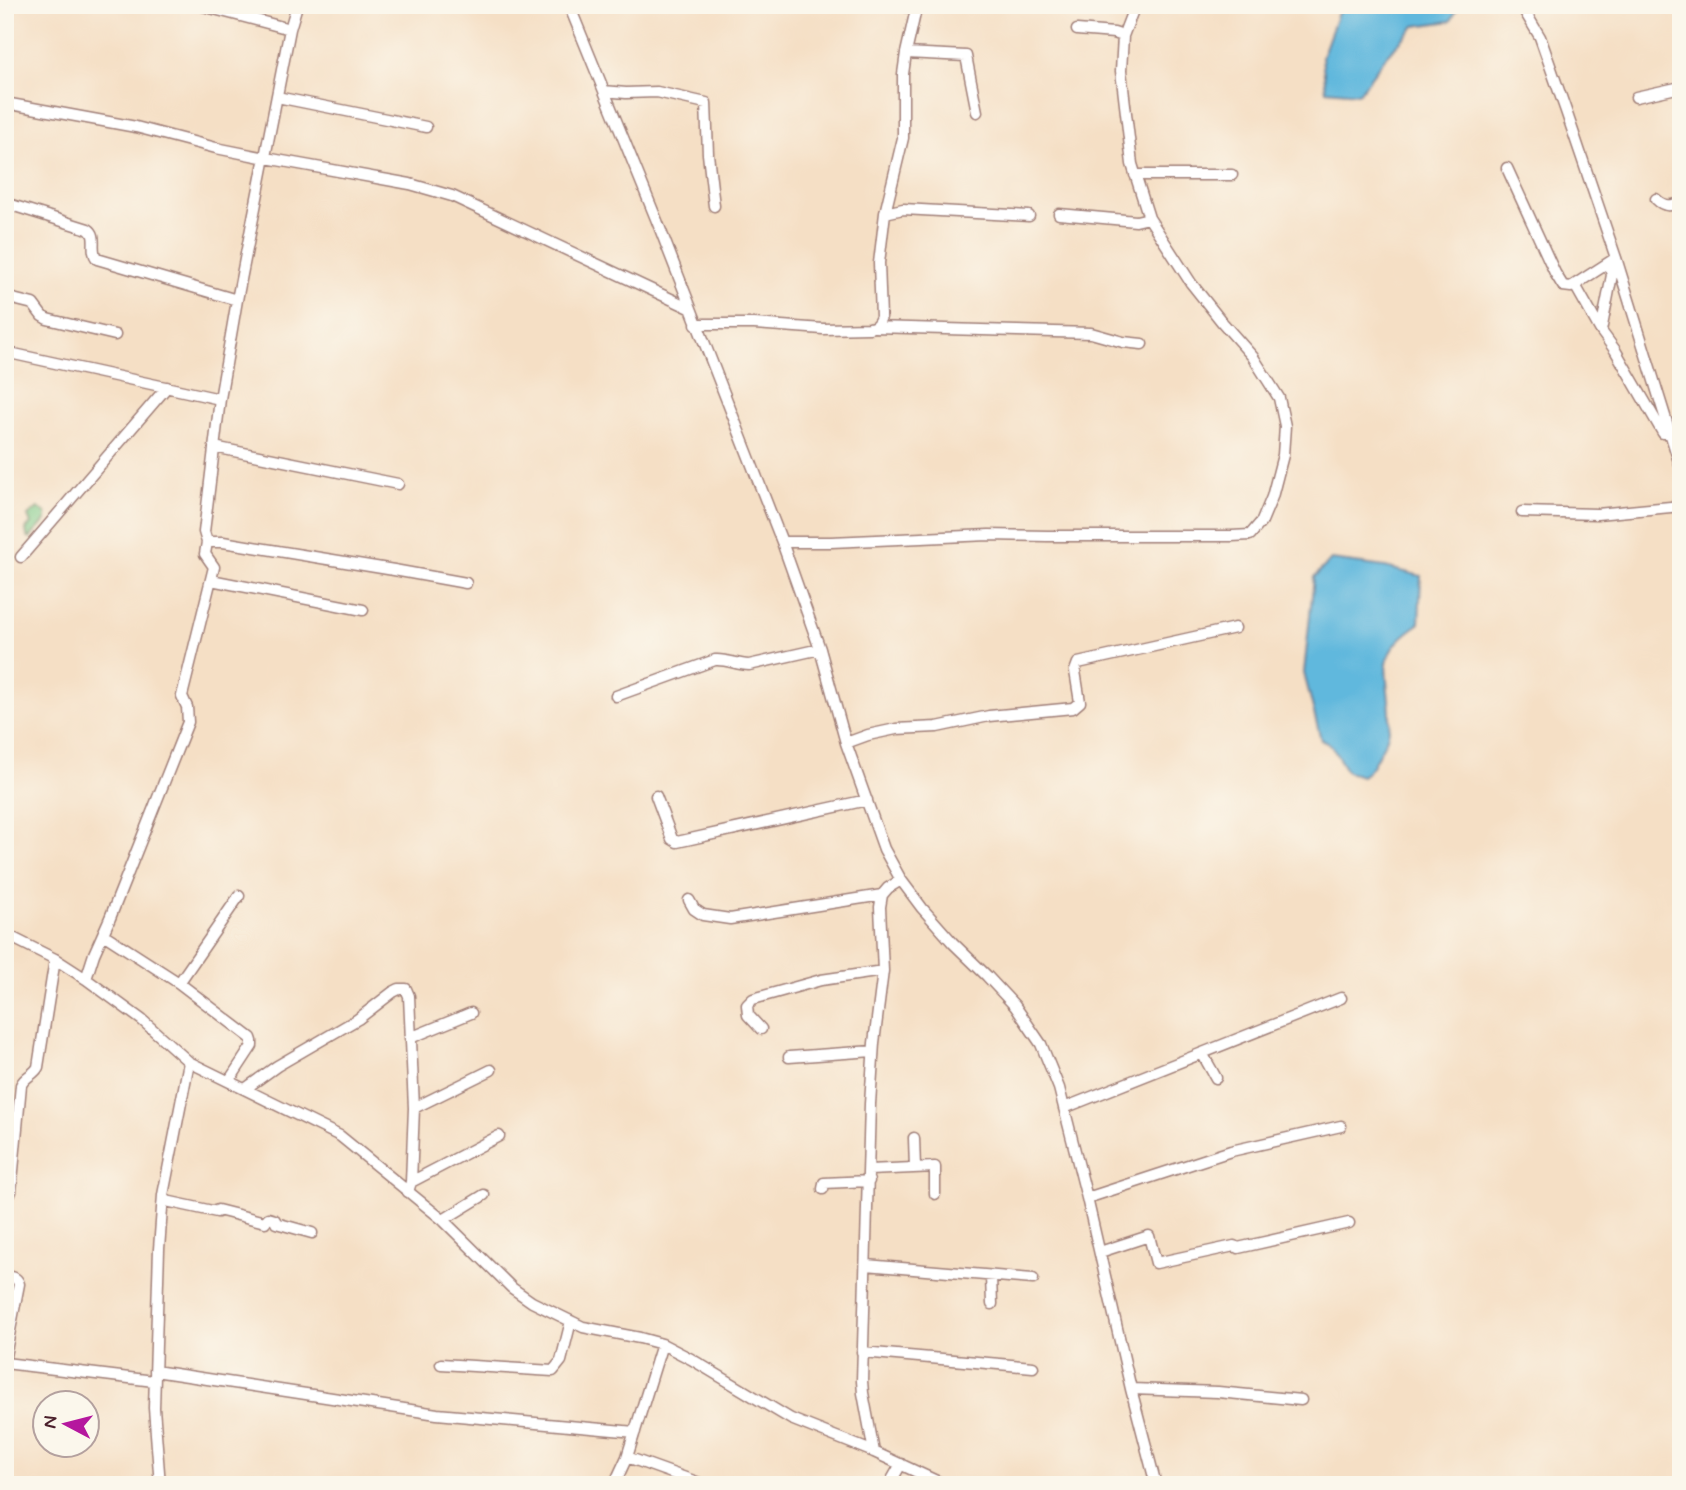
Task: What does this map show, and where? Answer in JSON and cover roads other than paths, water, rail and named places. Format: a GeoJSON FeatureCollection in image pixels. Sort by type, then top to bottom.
{"type":"FeatureCollection","features":[{"type":"Feature","properties":{"kind":"street"},"geometry":{"type":"LineString","coordinates":[[199,5],[290,29]]}},
{"type":"Feature","properties":{"kind":"street"},"geometry":{"type":"LineString","coordinates":[[86,979],[188,722],[187,707],[182,696],[214,567],[205,554],[207,542],[204,532],[220,399],[237,300],[297,5]]}},
{"type":"Feature","properties":{"kind":"street"},"geometry":{"type":"LineString","coordinates":[[569,5],[782,542],[820,649],[846,743],[884,849],[901,880],[930,917],[1006,996],[1031,1027],[1059,1088],[1156,1485]]}},
{"type":"Feature","properties":{"kind":"street"},"geometry":{"type":"LineString","coordinates":[[874,327],[881,317],[879,263],[886,213],[903,138],[906,53],[917,7],[891,5]]}},
{"type":"Feature","properties":{"kind":"street"},"geometry":{"type":"LineString","coordinates":[[782,542],[989,535],[1250,535],[1262,521],[1272,497],[1283,455],[1285,426],[1279,398],[1253,357],[1191,283],[1149,218],[1132,164],[1121,71],[1123,36],[1135,5]]}},
{"type":"Feature","properties":{"kind":"street"},"geometry":{"type":"LineString","coordinates":[[1521,5],[1540,37],[1681,468]]}},
{"type":"Feature","properties":{"kind":"street"},"geometry":{"type":"LineString","coordinates":[[1077,30],[1123,36]]}},
{"type":"Feature","properties":{"kind":"street"},"geometry":{"type":"LineString","coordinates":[[906,53],[966,56],[977,112]]}},
{"type":"Feature","properties":{"kind":"street"},"geometry":{"type":"LineString","coordinates":[[1636,97],[1681,86]]}},
{"type":"Feature","properties":{"kind":"street"},"geometry":{"type":"LineString","coordinates":[[604,92],[657,93],[706,103],[714,206]]}},
{"type":"Feature","properties":{"kind":"street"},"geometry":{"type":"LineString","coordinates":[[277,97],[426,127]]}},
{"type":"Feature","properties":{"kind":"street"},"geometry":{"type":"LineString","coordinates":[[5,103],[136,127],[266,158],[410,184],[452,196],[690,307]]}},
{"type":"Feature","properties":{"kind":"street"},"geometry":{"type":"LineString","coordinates":[[1507,168],[1563,286],[1576,285],[1612,260]]}},
{"type":"Feature","properties":{"kind":"street"},"geometry":{"type":"LineString","coordinates":[[1135,174],[1232,174]]}},
{"type":"Feature","properties":{"kind":"street"},"geometry":{"type":"LineString","coordinates":[[1656,199],[1662,205],[1668,206],[1681,203]]}},
{"type":"Feature","properties":{"kind":"street"},"geometry":{"type":"LineString","coordinates":[[5,203],[92,231],[93,254],[97,259],[237,300]]}},
{"type":"Feature","properties":{"kind":"street"},"geometry":{"type":"LineString","coordinates":[[886,213],[903,209],[1029,216]]}},
{"type":"Feature","properties":{"kind":"street"},"geometry":{"type":"LineString","coordinates":[[1059,214],[1136,221],[1149,218]]}},
{"type":"Feature","properties":{"kind":"street"},"geometry":{"type":"LineString","coordinates":[[1601,331],[1612,275],[1612,260]]}},
{"type":"Feature","properties":{"kind":"street"},"geometry":{"type":"LineString","coordinates":[[1576,285],[1663,433],[1671,432]]}},
{"type":"Feature","properties":{"kind":"street"},"geometry":{"type":"LineString","coordinates":[[5,297],[33,304],[47,319],[115,335]]}},
{"type":"Feature","properties":{"kind":"street"},"geometry":{"type":"LineString","coordinates":[[696,324],[1091,333],[1142,344]]}},
{"type":"Feature","properties":{"kind":"street"},"geometry":{"type":"LineString","coordinates":[[5,352],[220,399]]}},
{"type":"Feature","properties":{"kind":"street"},"geometry":{"type":"LineString","coordinates":[[21,557],[167,387]]}},
{"type":"Feature","properties":{"kind":"street"},"geometry":{"type":"LineString","coordinates":[[214,447],[398,484]]}},
{"type":"Feature","properties":{"kind":"street"},"geometry":{"type":"LineString","coordinates":[[1521,512],[1597,514],[1681,506]]}},
{"type":"Feature","properties":{"kind":"street"},"geometry":{"type":"LineString","coordinates":[[207,542],[236,544],[466,583]]}},
{"type":"Feature","properties":{"kind":"street"},"geometry":{"type":"LineString","coordinates":[[211,580],[363,610]]}},
{"type":"Feature","properties":{"kind":"street"},"geometry":{"type":"LineString","coordinates":[[846,743],[896,729],[937,727],[989,716],[1073,708],[1080,702],[1075,671],[1078,663],[1235,628]]}},
{"type":"Feature","properties":{"kind":"street"},"geometry":{"type":"LineString","coordinates":[[616,696],[715,660],[750,665],[820,649]]}},
{"type":"Feature","properties":{"kind":"street"},"geometry":{"type":"LineString","coordinates":[[656,796],[672,839],[677,842],[867,800]]}},
{"type":"Feature","properties":{"kind":"street"},"geometry":{"type":"LineString","coordinates":[[874,1452],[863,1394],[862,1352],[870,1104],[873,1051],[883,971],[880,916],[882,895],[901,880]]}},
{"type":"Feature","properties":{"kind":"street"},"geometry":{"type":"LineString","coordinates":[[179,983],[239,895]]}},
{"type":"Feature","properties":{"kind":"street"},"geometry":{"type":"LineString","coordinates":[[689,900],[694,909],[703,915],[730,919],[882,895]]}},
{"type":"Feature","properties":{"kind":"street"},"geometry":{"type":"LineString","coordinates":[[5,934],[55,959],[86,979],[142,1020],[189,1062],[340,1136],[409,1187],[512,1288],[532,1302],[592,1329],[662,1344],[791,1419],[874,1452],[944,1485]]}},
{"type":"Feature","properties":{"kind":"street"},"geometry":{"type":"LineString","coordinates":[[103,934],[179,983],[251,1038],[253,1041],[249,1052],[229,1081]]}},
{"type":"Feature","properties":{"kind":"street"},"geometry":{"type":"LineString","coordinates":[[11,1192],[21,1085],[38,1067],[55,959]]}},
{"type":"Feature","properties":{"kind":"street"},"geometry":{"type":"LineString","coordinates":[[761,1029],[748,1016],[747,1005],[752,999],[821,980],[883,971]]}},
{"type":"Feature","properties":{"kind":"street"},"geometry":{"type":"LineString","coordinates":[[246,1088],[359,1019],[393,992],[406,989],[409,996],[414,1108],[409,1187]]}},
{"type":"Feature","properties":{"kind":"street"},"geometry":{"type":"LineString","coordinates":[[1064,1108],[1341,998]]}},
{"type":"Feature","properties":{"kind":"street"},"geometry":{"type":"LineString","coordinates":[[410,1038],[471,1013]]}},
{"type":"Feature","properties":{"kind":"street"},"geometry":{"type":"LineString","coordinates":[[789,1057],[873,1051]]}},
{"type":"Feature","properties":{"kind":"street"},"geometry":{"type":"LineString","coordinates":[[1202,1053],[1216,1078]]}},
{"type":"Feature","properties":{"kind":"street"},"geometry":{"type":"LineString","coordinates":[[160,1485],[153,1408],[163,1196],[189,1062]]}},
{"type":"Feature","properties":{"kind":"street"},"geometry":{"type":"LineString","coordinates":[[414,1108],[491,1070]]}},
{"type":"Feature","properties":{"kind":"street"},"geometry":{"type":"LineString","coordinates":[[1087,1198],[1231,1151],[1341,1126]]}},
{"type":"Feature","properties":{"kind":"street"},"geometry":{"type":"LineString","coordinates":[[409,1187],[499,1136]]}},
{"type":"Feature","properties":{"kind":"street"},"geometry":{"type":"LineString","coordinates":[[914,1138],[915,1168]]}},
{"type":"Feature","properties":{"kind":"street"},"geometry":{"type":"LineString","coordinates":[[823,1189],[824,1184],[869,1175],[935,1167],[935,1194]]}},
{"type":"Feature","properties":{"kind":"street"},"geometry":{"type":"LineString","coordinates":[[443,1220],[484,1195]]}},
{"type":"Feature","properties":{"kind":"street"},"geometry":{"type":"LineString","coordinates":[[163,1196],[166,1201],[265,1222],[268,1219],[275,1220],[276,1223],[312,1233]]}},
{"type":"Feature","properties":{"kind":"street"},"geometry":{"type":"LineString","coordinates":[[1100,1252],[1149,1236],[1156,1263],[1349,1223]]}},
{"type":"Feature","properties":{"kind":"street"},"geometry":{"type":"LineString","coordinates":[[866,1265],[1033,1279]]}},
{"type":"Feature","properties":{"kind":"street"},"geometry":{"type":"LineString","coordinates":[[5,1276],[14,1277],[19,1284],[5,1356]]}},
{"type":"Feature","properties":{"kind":"street"},"geometry":{"type":"LineString","coordinates":[[992,1276],[992,1304]]}},
{"type":"Feature","properties":{"kind":"street"},"geometry":{"type":"LineString","coordinates":[[441,1364],[553,1371],[561,1361],[571,1321]]}},
{"type":"Feature","properties":{"kind":"street"},"geometry":{"type":"LineString","coordinates":[[614,1485],[627,1457],[662,1344]]}},
{"type":"Feature","properties":{"kind":"street"},"geometry":{"type":"LineString","coordinates":[[862,1352],[1033,1367]]}},
{"type":"Feature","properties":{"kind":"street"},"geometry":{"type":"LineString","coordinates":[[5,1363],[154,1376],[437,1414],[635,1432]]}},
{"type":"Feature","properties":{"kind":"street"},"geometry":{"type":"LineString","coordinates":[[1131,1389],[1218,1392],[1301,1400]]}},
{"type":"Feature","properties":{"kind":"street"},"geometry":{"type":"LineString","coordinates":[[627,1457],[705,1485]]}},
{"type":"Feature","properties":{"kind":"street"},"geometry":{"type":"LineString","coordinates":[[889,1485],[901,1464]]}},
{"type":"Feature","properties":{"kind":"water"},"geometry":{"type":"Polygon","coordinates":[[[1349,5],[1451,5],[1456,11],[1451,21],[1415,26],[1387,55],[1359,93],[1326,90],[1322,57],[1338,13],[1349,5]]]}},
{"type":"Feature","properties":{"kind":"water"},"geometry":{"type":"Polygon","coordinates":[[[1331,560],[1385,567],[1421,576],[1419,624],[1395,644],[1387,663],[1390,714],[1387,737],[1372,766],[1362,776],[1347,772],[1331,745],[1321,740],[1304,673],[1314,577],[1331,560]]]}}]}
